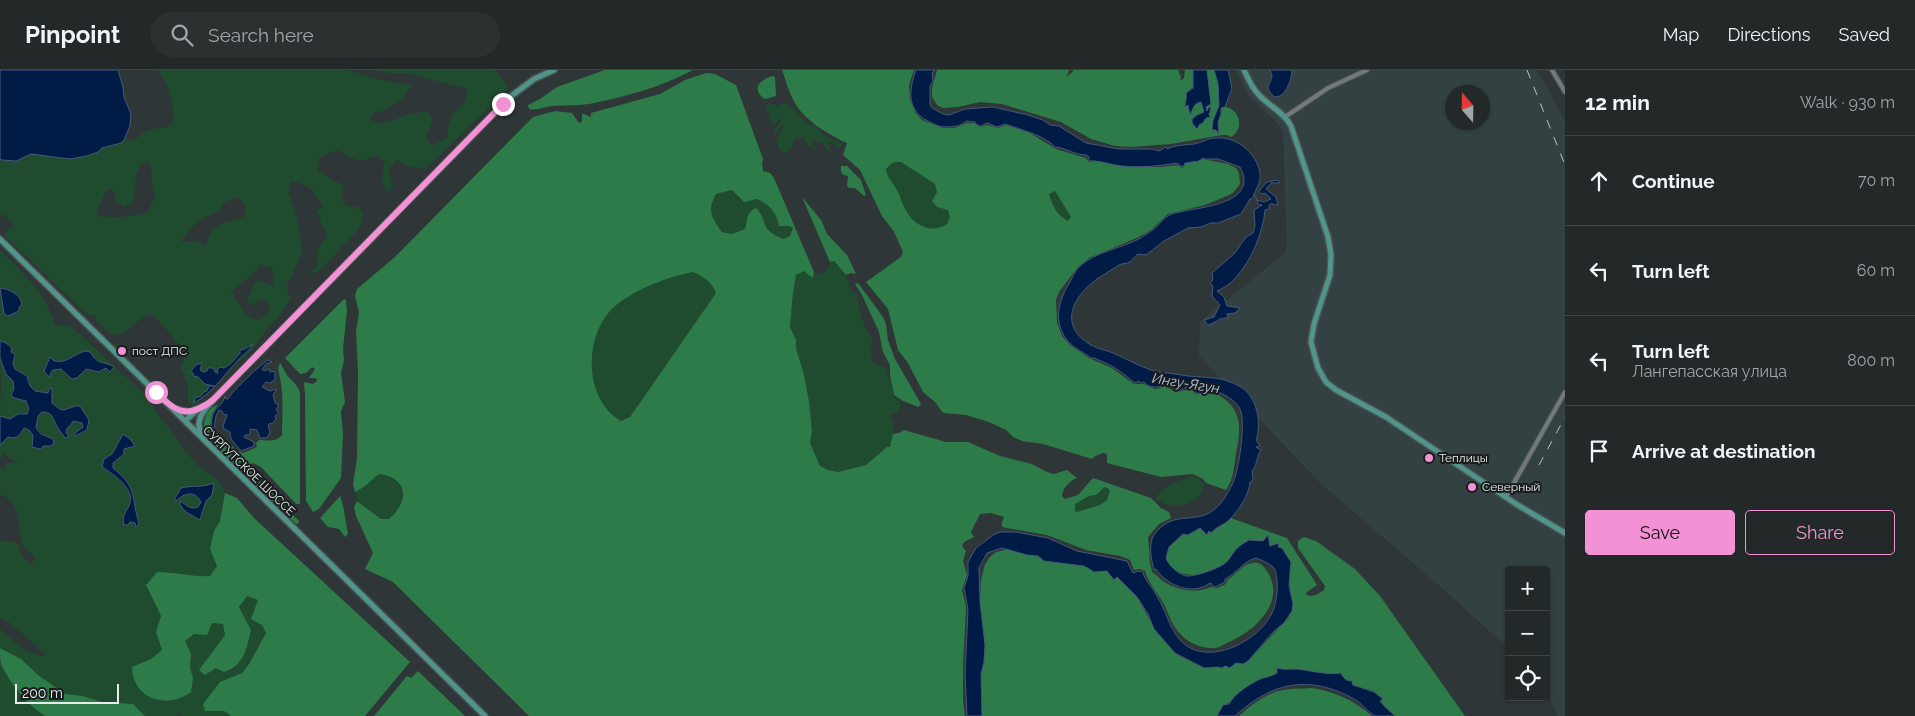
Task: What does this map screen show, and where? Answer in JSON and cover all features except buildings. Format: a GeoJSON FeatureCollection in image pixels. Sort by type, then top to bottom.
{"type":"FeatureCollection","features":[{"type":"Feature","properties":{"kind":"main road"},"geometry":{"type":"LineString","coordinates":[[187,424],[206,408],[510,97],[534,79],[554,70]]}},
{"type":"Feature","properties":{"kind":"main road"},"geometry":{"type":"LineString","coordinates":[[1244,70],[1252,87],[1259,96],[1285,117],[1293,132],[1320,208],[1331,255],[1330,275],[1312,333],[1312,350],[1322,376],[1336,390],[1386,417],[1506,498],[1565,533]]}},
{"type":"Feature","properties":{"kind":"main road","name":"СУРГУТСКОЕ ШОССЕ"},"geometry":{"type":"LineString","coordinates":[[0,239],[485,716]]}},
{"type":"Feature","properties":{"kind":"main road"},"geometry":{"type":"LineString","coordinates":[[168,404],[175,409],[185,412],[196,410],[213,400]]}},
{"type":"Feature","properties":{"kind":"main road"},"geometry":{"type":"LineString","coordinates":[[206,408],[199,420],[199,428],[202,436],[216,452]]}},
{"type":"Feature","properties":{"kind":"main road"},"geometry":{"type":"LineString","coordinates":[[187,424],[196,410]]}},
{"type":"Feature","properties":{"kind":"street"},"geometry":{"type":"LineString","coordinates":[[1285,117],[1328,88],[1367,70]]}},
{"type":"Feature","properties":{"kind":"street"},"geometry":{"type":"LineString","coordinates":[[1552,70],[1565,92]]}},
{"type":"Feature","properties":{"kind":"street"},"geometry":{"type":"LineString","coordinates":[[1506,498],[1565,392]]}},
{"type":"Feature","properties":{"kind":"shaded area"},"geometry":{"type":"Polygon","coordinates":[[[1236,70],[1537,70],[1565,120],[1565,716],[1557,716],[1550,698],[1550,566],[1505,566],[1505,645],[1441,587],[1320,483],[1199,356],[1200,322],[1287,251],[1283,131],[1249,97],[1236,70]]]}},
{"type":"Feature","properties":{"kind":"green space"},"geometry":{"type":"Polygon","coordinates":[[[157,70],[346,70],[390,82],[404,83],[412,86],[404,97],[385,110],[372,115],[370,120],[384,123],[409,114],[428,111],[433,122],[425,137],[432,145],[447,138],[448,127],[452,117],[466,101],[467,89],[405,73],[388,73],[376,70],[495,70],[508,86],[508,90],[427,167],[414,168],[397,160],[389,168],[393,188],[387,192],[382,183],[384,163],[378,156],[359,161],[337,150],[320,157],[317,170],[343,185],[342,200],[347,206],[358,207],[364,214],[359,229],[320,270],[308,276],[318,264],[318,249],[327,235],[316,211],[323,208],[311,189],[303,184],[291,181],[288,192],[295,210],[303,250],[288,284],[287,290],[291,298],[254,347],[224,377],[252,345],[243,349],[235,360],[219,373],[216,373],[213,368],[203,372],[195,367],[192,370],[197,376],[214,386],[197,398],[196,402],[220,382],[194,405],[188,404],[188,384],[180,367],[186,355],[185,351],[154,316],[145,317],[129,330],[113,336],[95,320],[96,315],[84,312],[4,235],[14,224],[3,214],[0,216],[0,159],[16,161],[31,154],[70,159],[98,152],[102,148],[121,143],[124,140],[133,141],[147,130],[167,127],[173,122],[173,108],[168,88],[157,70]],[[149,161],[140,165],[136,175],[133,203],[124,207],[116,201],[113,189],[107,190],[96,215],[122,217],[148,212],[155,195],[149,161]],[[238,197],[225,202],[219,211],[207,216],[192,227],[181,242],[196,241],[203,245],[207,244],[212,231],[220,224],[245,216],[245,206],[238,197]],[[260,265],[231,293],[245,313],[260,320],[270,311],[268,301],[261,300],[251,305],[247,299],[256,280],[273,286],[274,275],[272,268],[260,265]]]}},
{"type":"Feature","properties":{"kind":"green space"},"geometry":{"type":"Polygon","coordinates":[[[605,70],[693,70],[657,86],[607,100],[584,105],[529,109],[528,105],[557,87],[605,70]]]}},
{"type":"Feature","properties":{"kind":"green space"},"geometry":{"type":"Polygon","coordinates":[[[782,70],[914,70],[909,85],[910,99],[915,112],[922,120],[943,128],[954,128],[967,123],[974,123],[980,127],[987,125],[998,128],[1006,125],[1030,133],[1056,149],[1086,158],[1089,162],[1095,161],[1131,167],[1177,165],[1183,168],[1186,163],[1203,159],[1228,164],[1236,168],[1239,173],[1240,184],[1233,193],[1205,205],[1168,214],[1151,230],[1139,237],[1089,258],[1078,267],[1059,292],[1056,300],[1057,323],[1062,336],[1070,345],[1089,358],[1112,368],[1134,384],[1144,384],[1155,389],[1166,386],[1175,392],[1193,389],[1194,393],[1217,395],[1233,408],[1238,421],[1239,436],[1231,481],[1226,490],[1206,483],[1203,479],[1193,474],[1161,477],[1107,463],[1107,454],[1103,453],[1092,459],[1043,444],[1022,441],[1013,437],[1006,430],[989,422],[966,415],[943,413],[935,402],[923,392],[908,363],[898,350],[888,309],[866,282],[901,257],[903,252],[894,232],[882,216],[860,170],[843,155],[847,143],[825,131],[804,115],[789,91],[782,70]],[[895,162],[886,169],[910,217],[924,227],[936,228],[947,224],[950,217],[948,210],[937,207],[932,201],[937,192],[935,184],[901,162],[895,162]],[[1055,191],[1049,194],[1052,203],[1058,213],[1068,221],[1071,217],[1055,191]]]}},
{"type":"Feature","properties":{"kind":"green space"},"geometry":{"type":"Polygon","coordinates":[[[937,70],[1069,70],[1067,77],[1074,70],[1178,70],[1181,77],[1180,81],[1184,78],[1185,70],[1193,70],[1193,88],[1189,90],[1188,110],[1193,110],[1194,105],[1201,102],[1204,112],[1197,115],[1200,123],[1206,119],[1209,110],[1209,108],[1208,112],[1206,107],[1209,101],[1207,70],[1214,70],[1217,79],[1219,101],[1213,122],[1215,129],[1219,133],[1218,122],[1221,107],[1227,107],[1236,113],[1239,123],[1236,133],[1231,137],[1222,135],[1171,144],[1131,147],[1115,146],[1091,139],[1061,122],[1002,104],[980,102],[943,108],[937,105],[932,97],[932,88],[937,70]]]}},
{"type":"Feature","properties":{"kind":"green space"},"geometry":{"type":"Polygon","coordinates":[[[706,73],[715,74],[736,85],[763,159],[763,171],[770,173],[774,178],[814,272],[813,278],[805,271],[796,275],[790,327],[796,340],[796,348],[809,401],[812,431],[810,443],[820,466],[838,472],[866,465],[887,447],[890,447],[893,434],[904,430],[946,442],[968,442],[1000,456],[1032,464],[1054,474],[1067,470],[1077,478],[1071,481],[1065,488],[1062,496],[1065,499],[1078,495],[1093,478],[1151,498],[1161,508],[1169,512],[1171,518],[1159,524],[1148,537],[1152,572],[1164,582],[1175,587],[1193,591],[1211,587],[1217,588],[1226,584],[1227,580],[1245,566],[1259,563],[1267,571],[1272,582],[1273,594],[1271,604],[1258,623],[1239,637],[1218,647],[1211,648],[1195,645],[1178,631],[1165,606],[1149,582],[1145,571],[1140,569],[1134,570],[1130,560],[1120,556],[1086,550],[1047,535],[1002,527],[1004,517],[991,513],[980,514],[971,532],[974,537],[964,542],[962,546],[966,551],[963,561],[967,575],[962,590],[966,607],[963,667],[965,716],[529,716],[393,582],[365,569],[373,553],[356,516],[354,507],[357,501],[381,519],[389,519],[400,505],[403,492],[396,480],[379,474],[355,492],[353,484],[357,458],[358,371],[356,332],[359,312],[355,296],[357,289],[395,257],[533,117],[555,111],[572,113],[579,123],[582,122],[582,114],[591,117],[591,113],[660,94],[685,80],[706,73]],[[732,190],[716,194],[713,200],[711,209],[713,218],[722,232],[732,234],[745,229],[748,214],[756,208],[769,231],[783,239],[790,236],[793,228],[779,226],[774,213],[765,204],[757,199],[744,202],[732,190]],[[693,272],[652,284],[623,300],[605,318],[597,333],[593,349],[592,366],[594,382],[600,398],[609,411],[621,421],[630,417],[716,293],[710,283],[701,276],[693,272]],[[1105,487],[1096,495],[1089,496],[1075,504],[1075,511],[1100,505],[1107,500],[1110,490],[1105,487]]]}},
{"type":"Feature","properties":{"kind":"green space"},"geometry":{"type":"Polygon","coordinates":[[[772,76],[775,77],[776,96],[763,98],[759,94],[759,84],[772,76]]]}},
{"type":"Feature","properties":{"kind":"green space"},"geometry":{"type":"Polygon","coordinates":[[[769,103],[779,107],[782,103],[789,106],[805,123],[816,126],[824,135],[843,145],[839,148],[827,142],[833,151],[831,151],[822,142],[812,141],[811,144],[816,148],[814,149],[807,146],[804,137],[794,140],[792,147],[784,153],[779,149],[776,141],[783,129],[783,124],[776,133],[773,131],[782,120],[779,119],[775,124],[769,119],[765,105],[769,103]]]}},
{"type":"Feature","properties":{"kind":"green space"},"geometry":{"type":"Polygon","coordinates":[[[895,162],[901,162],[935,184],[937,192],[933,198],[940,208],[945,207],[948,210],[950,217],[947,224],[936,228],[924,227],[910,217],[886,170],[895,162]]]}},
{"type":"Feature","properties":{"kind":"green space"},"geometry":{"type":"Polygon","coordinates":[[[841,166],[847,166],[861,180],[866,195],[864,196],[855,188],[847,186],[848,176],[842,173],[841,166]]]}},
{"type":"Feature","properties":{"kind":"green space"},"geometry":{"type":"Polygon","coordinates":[[[732,190],[741,200],[755,199],[766,203],[775,213],[779,226],[790,226],[793,229],[790,236],[783,239],[769,231],[756,208],[748,214],[745,229],[732,234],[722,232],[713,218],[711,210],[713,200],[716,194],[732,190]]]}},
{"type":"Feature","properties":{"kind":"green space"},"geometry":{"type":"Polygon","coordinates":[[[1055,191],[1072,217],[1068,221],[1058,213],[1052,203],[1049,194],[1055,191]]]}},
{"type":"Feature","properties":{"kind":"green space"},"geometry":{"type":"Polygon","coordinates":[[[802,197],[821,220],[827,234],[847,255],[856,274],[846,275],[834,261],[830,262],[802,197]]]}},
{"type":"Feature","properties":{"kind":"green space"},"geometry":{"type":"Polygon","coordinates":[[[0,250],[40,293],[55,325],[71,326],[142,392],[194,462],[220,483],[225,493],[220,521],[214,531],[217,566],[210,576],[187,576],[170,572],[152,599],[161,616],[156,632],[162,650],[151,659],[133,667],[161,701],[185,696],[193,679],[190,668],[191,654],[184,641],[212,623],[223,624],[225,635],[208,657],[216,668],[224,672],[231,669],[243,656],[251,630],[239,607],[246,595],[258,600],[262,625],[266,632],[249,664],[242,673],[220,682],[205,711],[224,711],[231,716],[182,716],[179,714],[176,716],[145,716],[133,704],[102,702],[83,696],[65,694],[38,675],[21,659],[0,648],[0,629],[21,648],[42,656],[45,654],[9,622],[0,618],[0,540],[15,541],[23,557],[28,562],[32,564],[35,558],[22,543],[18,516],[13,504],[0,494],[0,468],[4,469],[6,463],[18,463],[3,453],[0,459],[0,445],[8,437],[20,436],[24,428],[33,435],[31,442],[47,435],[38,429],[36,422],[42,412],[52,416],[62,433],[66,432],[72,421],[82,423],[83,427],[74,433],[80,434],[87,430],[89,424],[77,406],[61,410],[52,403],[52,394],[49,389],[48,393],[35,391],[30,386],[29,379],[16,370],[14,364],[15,355],[10,352],[6,343],[0,341],[0,290],[4,314],[11,291],[0,288],[0,250]],[[77,354],[71,359],[60,362],[50,358],[47,365],[50,377],[53,370],[60,369],[68,374],[70,378],[79,376],[86,369],[95,371],[106,368],[110,372],[112,365],[101,364],[77,354]],[[117,443],[112,454],[104,459],[104,469],[118,478],[130,493],[131,503],[124,513],[136,527],[139,524],[129,487],[113,468],[113,463],[118,460],[124,449],[134,447],[117,443]],[[213,483],[181,488],[174,500],[190,493],[199,497],[201,501],[198,507],[190,508],[184,503],[188,512],[200,520],[206,501],[212,495],[213,483]]]}},
{"type":"Feature","properties":{"kind":"green space"},"geometry":{"type":"Polygon","coordinates":[[[834,261],[847,278],[850,289],[857,294],[860,313],[867,332],[873,340],[871,352],[874,363],[886,368],[896,399],[901,405],[898,412],[889,415],[893,422],[890,448],[887,447],[866,465],[838,472],[820,466],[810,443],[812,431],[809,401],[796,348],[796,340],[790,327],[796,275],[805,270],[813,277],[814,272],[821,275],[827,270],[830,262],[834,261]]]}},
{"type":"Feature","properties":{"kind":"green space"},"geometry":{"type":"Polygon","coordinates":[[[693,272],[707,280],[716,293],[630,417],[621,421],[609,411],[600,398],[594,382],[592,366],[593,349],[597,333],[605,318],[615,306],[632,294],[662,280],[693,272]]]}},
{"type":"Feature","properties":{"kind":"green space"},"geometry":{"type":"Polygon","coordinates":[[[858,283],[883,317],[888,340],[895,359],[921,404],[918,407],[894,395],[890,365],[883,352],[879,332],[855,284],[858,283]]]}},
{"type":"Feature","properties":{"kind":"green space"},"geometry":{"type":"Polygon","coordinates":[[[344,299],[346,300],[347,311],[343,349],[344,360],[341,373],[345,402],[341,411],[343,435],[341,478],[319,509],[313,512],[306,501],[304,382],[313,384],[317,381],[316,378],[309,378],[315,369],[312,367],[306,373],[300,374],[285,358],[344,299]]]}},
{"type":"Feature","properties":{"kind":"green space"},"geometry":{"type":"Polygon","coordinates":[[[0,358],[6,374],[13,381],[21,400],[26,401],[28,404],[27,414],[14,416],[10,420],[0,416],[0,358]]]}},
{"type":"Feature","properties":{"kind":"green space"},"geometry":{"type":"Polygon","coordinates":[[[280,363],[300,392],[300,504],[296,504],[261,467],[253,463],[249,466],[252,473],[299,521],[296,524],[216,446],[204,427],[207,413],[218,405],[212,414],[210,428],[238,451],[243,453],[257,447],[256,443],[259,440],[279,438],[282,435],[281,385],[278,370],[280,363]]]}},
{"type":"Feature","properties":{"kind":"green space"},"geometry":{"type":"Polygon","coordinates":[[[379,474],[392,478],[399,484],[402,492],[398,509],[387,519],[381,519],[360,503],[355,492],[379,474]]]}},
{"type":"Feature","properties":{"kind":"green space"},"geometry":{"type":"Polygon","coordinates":[[[1193,476],[1200,479],[1204,484],[1202,493],[1196,499],[1185,504],[1173,505],[1157,499],[1157,496],[1163,489],[1173,483],[1193,476]]]}},
{"type":"Feature","properties":{"kind":"green space"},"geometry":{"type":"Polygon","coordinates":[[[1105,487],[1110,490],[1107,500],[1100,505],[1075,511],[1075,504],[1089,496],[1096,495],[1105,487]]]}},
{"type":"Feature","properties":{"kind":"green space"},"geometry":{"type":"Polygon","coordinates":[[[225,493],[237,498],[255,519],[410,662],[365,716],[231,716],[224,711],[205,711],[203,704],[220,682],[242,673],[266,633],[262,625],[251,619],[258,600],[247,596],[239,607],[251,630],[243,656],[236,665],[224,672],[216,668],[205,675],[199,670],[225,635],[223,624],[212,623],[207,635],[194,634],[185,641],[191,654],[190,668],[193,678],[191,692],[172,700],[162,700],[145,694],[138,687],[132,667],[151,659],[162,650],[156,632],[161,616],[146,585],[157,572],[210,576],[217,566],[210,549],[214,531],[220,521],[225,493]]]}},
{"type":"Feature","properties":{"kind":"green space"},"geometry":{"type":"Polygon","coordinates":[[[340,496],[348,534],[345,537],[339,529],[328,527],[320,518],[340,496]]]}},
{"type":"Feature","properties":{"kind":"green space"},"geometry":{"type":"Polygon","coordinates":[[[1231,518],[1287,538],[1317,585],[1306,593],[1307,595],[1318,594],[1324,590],[1325,586],[1298,548],[1298,541],[1304,537],[1316,541],[1355,569],[1380,596],[1465,716],[1395,716],[1380,701],[1383,700],[1376,693],[1350,684],[1343,678],[1341,673],[1277,668],[1277,673],[1248,686],[1230,702],[1223,705],[1217,716],[982,716],[981,674],[984,662],[984,637],[980,602],[981,580],[985,564],[990,557],[996,552],[1009,549],[1060,563],[1084,566],[1094,572],[1107,571],[1114,580],[1117,576],[1137,597],[1157,633],[1179,656],[1204,668],[1236,663],[1243,664],[1248,661],[1289,617],[1290,576],[1282,548],[1274,544],[1270,547],[1268,536],[1263,541],[1234,552],[1229,560],[1210,571],[1189,575],[1171,567],[1166,558],[1169,547],[1183,534],[1188,535],[1200,528],[1202,531],[1213,531],[1231,518]]]}},
{"type":"Feature","properties":{"kind":"green space"},"geometry":{"type":"Polygon","coordinates":[[[0,648],[21,659],[38,675],[65,694],[83,696],[102,702],[133,704],[145,716],[45,716],[26,700],[9,679],[1,664],[0,648]]]}},
{"type":"Feature","properties":{"kind":"green space"},"geometry":{"type":"Polygon","coordinates":[[[0,662],[25,698],[45,716],[0,716],[0,662]]]}},
{"type":"Feature","properties":{"kind":"green space"},"geometry":{"type":"Polygon","coordinates":[[[418,671],[465,716],[374,716],[407,676],[411,678],[418,671]]]}},
{"type":"Feature","properties":{"kind":"green space"},"geometry":{"type":"Polygon","coordinates":[[[1312,688],[1344,698],[1372,716],[1239,716],[1254,703],[1277,691],[1312,688]]]}},
{"type":"Feature","properties":{"kind":"water"},"geometry":{"type":"Polygon","coordinates":[[[0,70],[118,70],[124,97],[131,114],[130,126],[124,140],[121,143],[102,148],[98,152],[87,156],[70,159],[31,154],[16,161],[0,159],[0,70]]]}},
{"type":"Feature","properties":{"kind":"water","name":"Ингу-Ягун"},"geometry":{"type":"Polygon","coordinates":[[[916,70],[935,70],[932,73],[933,81],[930,86],[930,105],[943,114],[949,115],[965,109],[993,107],[1028,115],[1043,120],[1050,125],[1059,126],[1086,143],[1119,149],[1152,149],[1159,151],[1165,147],[1167,149],[1213,138],[1224,138],[1244,147],[1255,159],[1260,179],[1253,198],[1250,199],[1241,214],[1218,223],[1188,228],[1164,241],[1146,255],[1138,254],[1130,262],[1120,264],[1088,286],[1075,303],[1072,312],[1074,329],[1091,345],[1153,371],[1226,380],[1245,390],[1254,403],[1258,418],[1256,440],[1260,446],[1256,447],[1261,450],[1252,471],[1253,480],[1250,482],[1243,502],[1229,520],[1211,533],[1209,531],[1207,535],[1200,528],[1188,535],[1183,534],[1169,547],[1166,558],[1177,571],[1183,575],[1190,576],[1224,564],[1237,548],[1249,540],[1263,541],[1268,535],[1270,546],[1279,543],[1278,547],[1282,548],[1291,562],[1289,585],[1293,604],[1292,611],[1284,623],[1243,664],[1236,663],[1230,668],[1225,666],[1222,668],[1204,668],[1175,653],[1154,629],[1148,614],[1137,597],[1117,577],[1114,580],[1107,571],[1094,572],[1084,566],[1044,561],[1038,556],[1002,548],[987,553],[979,568],[980,602],[985,645],[981,674],[982,716],[967,716],[965,674],[968,610],[964,588],[968,576],[968,562],[976,548],[993,535],[1000,532],[1016,532],[1048,538],[1077,551],[1127,561],[1133,573],[1143,572],[1179,639],[1187,646],[1198,651],[1222,651],[1246,641],[1256,633],[1265,624],[1273,611],[1277,581],[1276,572],[1273,567],[1256,558],[1247,562],[1225,579],[1225,582],[1215,587],[1210,583],[1196,589],[1188,589],[1173,584],[1156,569],[1154,570],[1151,545],[1157,531],[1171,521],[1208,514],[1226,496],[1234,480],[1240,455],[1242,415],[1240,409],[1232,400],[1213,390],[1209,394],[1195,393],[1194,386],[1191,389],[1187,386],[1184,389],[1178,390],[1163,384],[1162,386],[1154,387],[1144,382],[1138,381],[1135,383],[1120,371],[1091,358],[1072,345],[1063,333],[1059,319],[1062,297],[1080,266],[1101,254],[1139,239],[1172,214],[1209,206],[1234,197],[1241,190],[1244,180],[1240,167],[1218,159],[1203,158],[1199,161],[1185,163],[1183,167],[1177,163],[1129,167],[1089,161],[1089,157],[1086,155],[1055,147],[1039,136],[1005,124],[997,127],[987,123],[981,126],[975,122],[966,121],[957,126],[939,126],[922,118],[913,107],[911,93],[916,70]]]}},
{"type":"Feature","properties":{"kind":"water"},"geometry":{"type":"Polygon","coordinates":[[[1193,70],[1207,70],[1211,104],[1206,107],[1207,111],[1209,107],[1211,108],[1209,115],[1211,117],[1206,118],[1197,129],[1192,123],[1192,119],[1204,112],[1201,102],[1195,105],[1190,115],[1188,105],[1185,107],[1186,93],[1193,88],[1193,70]]]}},
{"type":"Feature","properties":{"kind":"water"},"geometry":{"type":"Polygon","coordinates":[[[1214,70],[1228,70],[1232,88],[1225,107],[1221,108],[1218,122],[1219,134],[1216,130],[1212,130],[1213,120],[1219,106],[1218,83],[1214,70]]]}},
{"type":"Feature","properties":{"kind":"water"},"geometry":{"type":"Polygon","coordinates":[[[1270,70],[1292,70],[1289,84],[1280,96],[1274,97],[1269,91],[1268,86],[1272,76],[1270,70]]]}},
{"type":"Feature","properties":{"kind":"water"},"geometry":{"type":"Polygon","coordinates":[[[1278,180],[1280,183],[1271,183],[1266,189],[1276,197],[1278,205],[1272,203],[1269,205],[1269,209],[1265,210],[1256,244],[1244,268],[1227,286],[1217,291],[1224,297],[1227,306],[1240,308],[1235,313],[1227,314],[1228,318],[1222,318],[1208,325],[1204,320],[1214,317],[1220,305],[1212,296],[1213,286],[1210,283],[1213,280],[1212,273],[1235,253],[1246,237],[1253,233],[1255,226],[1254,210],[1262,205],[1258,204],[1257,200],[1264,202],[1271,199],[1265,193],[1261,194],[1259,191],[1267,182],[1278,180]]]}},
{"type":"Feature","properties":{"kind":"water"},"geometry":{"type":"Polygon","coordinates":[[[0,288],[17,295],[22,305],[19,307],[19,311],[8,316],[4,314],[0,288]]]}},
{"type":"Feature","properties":{"kind":"water"},"geometry":{"type":"Polygon","coordinates":[[[0,341],[12,348],[11,352],[15,354],[13,363],[15,369],[27,376],[30,386],[35,391],[48,393],[49,389],[52,388],[52,403],[61,410],[80,406],[89,420],[87,430],[75,436],[74,434],[83,427],[82,423],[73,421],[66,432],[69,437],[65,438],[53,417],[49,413],[42,412],[38,416],[36,428],[41,434],[53,439],[54,443],[51,446],[44,446],[40,449],[32,447],[33,435],[24,428],[18,436],[14,438],[8,437],[0,445],[0,416],[10,419],[18,414],[27,414],[29,409],[26,401],[14,398],[11,395],[14,389],[13,381],[6,374],[0,358],[0,341]]]}},
{"type":"Feature","properties":{"kind":"water"},"geometry":{"type":"Polygon","coordinates":[[[253,344],[213,388],[194,403],[195,398],[207,391],[209,386],[214,386],[205,384],[197,376],[194,377],[193,373],[190,372],[196,365],[202,363],[200,370],[203,372],[207,371],[208,368],[213,368],[218,373],[217,370],[220,367],[224,368],[231,364],[240,354],[240,350],[253,344]]]}},
{"type":"Feature","properties":{"kind":"water"},"geometry":{"type":"Polygon","coordinates":[[[86,351],[90,352],[98,361],[114,367],[110,372],[106,368],[99,372],[86,369],[77,378],[72,379],[61,369],[53,370],[50,378],[44,371],[50,357],[54,361],[59,362],[86,351]]]}},
{"type":"Feature","properties":{"kind":"water"},"geometry":{"type":"Polygon","coordinates":[[[269,360],[272,362],[266,364],[262,369],[264,371],[269,369],[270,372],[275,371],[275,380],[270,383],[266,382],[262,387],[270,391],[276,389],[273,394],[275,403],[279,405],[276,410],[279,413],[275,416],[276,419],[272,424],[268,425],[270,432],[267,438],[260,438],[257,430],[250,429],[250,435],[245,435],[244,437],[254,442],[254,446],[241,451],[232,440],[230,432],[224,429],[223,426],[227,415],[219,410],[214,428],[211,427],[212,416],[223,402],[225,396],[228,399],[248,377],[269,360]]]}},
{"type":"Feature","properties":{"kind":"water"},"geometry":{"type":"Polygon","coordinates":[[[123,434],[135,446],[124,449],[124,454],[113,463],[113,468],[130,487],[139,524],[136,527],[135,523],[130,522],[128,525],[124,525],[123,522],[131,498],[129,492],[122,482],[102,467],[104,459],[112,454],[123,434]]]}},
{"type":"Feature","properties":{"kind":"water"},"geometry":{"type":"Polygon","coordinates":[[[214,483],[212,495],[206,501],[200,520],[186,512],[180,505],[180,501],[190,507],[198,507],[201,502],[199,498],[189,494],[182,496],[176,501],[174,500],[181,488],[214,483]]]}},
{"type":"Feature","properties":{"kind":"water"},"geometry":{"type":"Polygon","coordinates":[[[1277,668],[1341,673],[1345,679],[1352,681],[1353,685],[1374,692],[1383,699],[1380,701],[1395,716],[1376,716],[1357,701],[1337,691],[1322,686],[1306,684],[1292,685],[1263,695],[1235,716],[1217,716],[1223,705],[1229,704],[1238,693],[1260,679],[1277,673],[1277,668]]]}},
{"type":"Feature","properties":{"kind":"waterway"},"geometry":{"type":"LineString","coordinates":[[1254,194],[1257,200]]}},
{"type":"Feature","properties":{"kind":"railway"},"geometry":{"type":"LineString","coordinates":[[1527,70],[1565,165]]}},
{"type":"Feature","properties":{"kind":"railway"},"geometry":{"type":"LineString","coordinates":[[1539,465],[1565,417]]}},
{"type":"Feature","properties":{"kind":"place","name":"пост ДПС"},"geometry":{"type":"Point","coordinates":[122,351]}},
{"type":"Feature","properties":{"kind":"place","name":"Теплицы"},"geometry":{"type":"Point","coordinates":[1429,458]}},
{"type":"Feature","properties":{"kind":"place","name":"Северный"},"geometry":{"type":"Point","coordinates":[1472,487]}},
{"type":"Feature","properties":{"kind":"route"},"geometry":{"type":"LineString","coordinates":[[156,392],[173,408],[185,412],[196,410],[213,400],[503,104]]}}]}
